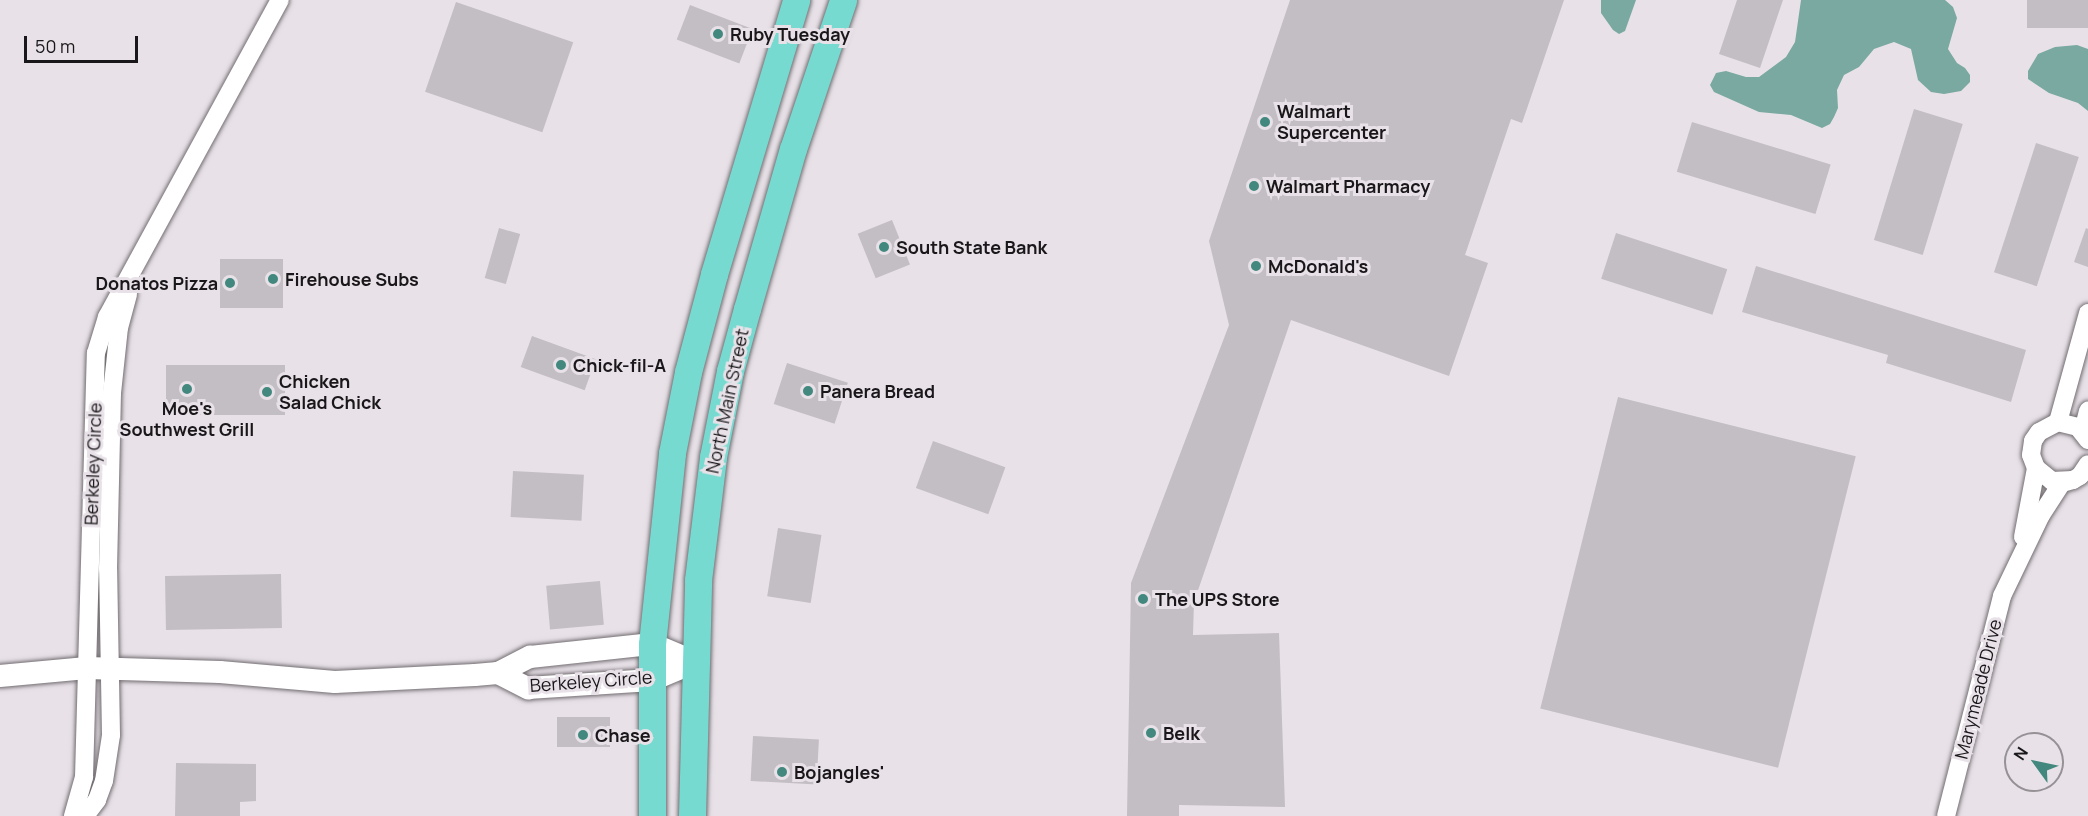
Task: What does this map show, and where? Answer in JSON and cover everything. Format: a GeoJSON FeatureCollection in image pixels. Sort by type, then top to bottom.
{"type":"FeatureCollection","features":[{"type":"Feature","properties":{"kind":"main road"},"geometry":{"type":"LineString","coordinates":[[652,816],[652,644],[672,455],[688,372],[726,229],[796,0]]}},
{"type":"Feature","properties":{"kind":"main road","name":"North Main Street"},"geometry":{"type":"LineString","coordinates":[[692,816],[699,580],[713,458],[730,371],[793,149],[843,0]]}},
{"type":"Feature","properties":{"kind":"street","name":"Berkeley Circle"},"geometry":{"type":"LineString","coordinates":[[73,816],[84,777],[96,353],[107,317],[135,270],[152,233],[280,0]]}},
{"type":"Feature","properties":{"kind":"street","name":"Berkeley Circle"},"geometry":{"type":"LineString","coordinates":[[85,816],[97,800],[104,782],[111,735],[108,569],[112,393],[119,328],[135,270]]}},
{"type":"Feature","properties":{"kind":"street"},"geometry":{"type":"LineString","coordinates":[[2086,435],[2071,424],[2058,422],[2088,313]]}},
{"type":"Feature","properties":{"kind":"street"},"geometry":{"type":"LineString","coordinates":[[2086,435],[2088,411]]}},
{"type":"Feature","properties":{"kind":"street","name":"Marymeade Drive"},"geometry":{"type":"LineString","coordinates":[[2018,564],[2036,468],[2031,455],[2033,441],[2047,425],[2058,422]]}},
{"type":"Feature","properties":{"kind":"street"},"geometry":{"type":"LineString","coordinates":[[2036,468],[2052,481],[2084,470]]}},
{"type":"Feature","properties":{"kind":"street","name":"Marymeade Drive"},"geometry":{"type":"LineString","coordinates":[[1946,816],[2002,596],[2041,515],[2062,483],[2084,470]]}},
{"type":"Feature","properties":{"kind":"street","name":"Berkeley Circle"},"geometry":{"type":"LineString","coordinates":[[0,676],[87,668],[220,672],[334,681],[498,673],[530,657],[652,644],[695,662]]}},
{"type":"Feature","properties":{"kind":"street","name":"Berkeley Circle"},"geometry":{"type":"LineString","coordinates":[[498,673],[528,688],[652,680],[695,662]]}},
{"type":"Feature","properties":{"kind":"shaded area"},"geometry":{"type":"Polygon","coordinates":[[[1601,0],[1636,0],[1625,31],[1619,34],[1613,30],[1601,13],[1601,0]]]}},
{"type":"Feature","properties":{"kind":"shaded area"},"geometry":{"type":"Polygon","coordinates":[[[1801,0],[1945,0],[1953,7],[1957,18],[1948,49],[1957,63],[1970,75],[1970,82],[1961,91],[1944,94],[1931,92],[1918,80],[1911,49],[1894,42],[1874,49],[1859,67],[1844,75],[1837,90],[1838,108],[1830,124],[1822,128],[1791,115],[1759,112],[1714,92],[1710,85],[1716,73],[1726,71],[1746,77],[1759,77],[1786,57],[1795,42],[1801,0]]]}},
{"type":"Feature","properties":{"kind":"shaded area"},"geometry":{"type":"Polygon","coordinates":[[[2077,45],[2088,49],[2088,111],[2078,103],[2049,93],[2028,79],[2028,71],[2038,54],[2055,47],[2077,45]]]}},
{"type":"Feature","properties":{"kind":"building"},"geometry":{"type":"Polygon","coordinates":[[[1290,0],[1564,0],[1522,123],[1511,119],[1465,255],[1488,263],[1449,376],[1291,320],[1194,602],[1193,635],[1279,633],[1285,807],[1179,805],[1179,816],[1127,816],[1131,583],[1229,325],[1209,241],[1290,0]]]}},
{"type":"Feature","properties":{"kind":"building"},"geometry":{"type":"Polygon","coordinates":[[[1737,0],[1783,0],[1760,68],[1719,54],[1737,0]]]}},
{"type":"Feature","properties":{"kind":"building"},"geometry":{"type":"Polygon","coordinates":[[[2027,0],[2088,0],[2088,28],[2027,28],[2027,0]]]}},
{"type":"Feature","properties":{"kind":"building"},"geometry":{"type":"Polygon","coordinates":[[[456,2],[573,42],[542,132],[425,92],[456,2]]]}},
{"type":"Feature","properties":{"kind":"building"},"geometry":{"type":"Polygon","coordinates":[[[690,5],[753,29],[739,64],[677,40],[690,5]]]}},
{"type":"Feature","properties":{"kind":"building"},"geometry":{"type":"Polygon","coordinates":[[[1914,109],[1963,124],[1923,255],[1874,240],[1914,109]]]}},
{"type":"Feature","properties":{"kind":"building"},"geometry":{"type":"Polygon","coordinates":[[[1692,122],[1831,164],[1815,214],[1677,172],[1692,122]]]}},
{"type":"Feature","properties":{"kind":"building"},"geometry":{"type":"Polygon","coordinates":[[[2036,143],[2079,157],[2037,286],[1994,272],[2036,143]]]}},
{"type":"Feature","properties":{"kind":"building"},"geometry":{"type":"Polygon","coordinates":[[[892,220],[910,265],[876,278],[858,234],[892,220]]]}},
{"type":"Feature","properties":{"kind":"building"},"geometry":{"type":"Polygon","coordinates":[[[499,228],[520,234],[506,284],[485,278],[499,228]]]}},
{"type":"Feature","properties":{"kind":"building"},"geometry":{"type":"Polygon","coordinates":[[[2086,228],[2088,229],[2088,267],[2074,262],[2086,228]]]}},
{"type":"Feature","properties":{"kind":"building"},"geometry":{"type":"Polygon","coordinates":[[[1616,233],[1727,269],[1712,315],[1601,279],[1616,233]]]}},
{"type":"Feature","properties":{"kind":"building"},"geometry":{"type":"Polygon","coordinates":[[[220,259],[283,259],[283,308],[220,308],[220,259]]]}},
{"type":"Feature","properties":{"kind":"building"},"geometry":{"type":"Polygon","coordinates":[[[1756,266],[2026,350],[2011,402],[1886,363],[1888,355],[1742,312],[1756,266]]]}},
{"type":"Feature","properties":{"kind":"building"},"geometry":{"type":"Polygon","coordinates":[[[532,336],[596,359],[585,390],[521,367],[532,336]]]}},
{"type":"Feature","properties":{"kind":"building"},"geometry":{"type":"Polygon","coordinates":[[[787,363],[848,383],[835,424],[774,404],[787,363]]]}},
{"type":"Feature","properties":{"kind":"building"},"geometry":{"type":"Polygon","coordinates":[[[166,365],[285,365],[285,415],[166,415],[166,365]]]}},
{"type":"Feature","properties":{"kind":"building"},"geometry":{"type":"Polygon","coordinates":[[[1618,397],[1856,456],[1778,768],[1540,708],[1618,397]]]}},
{"type":"Feature","properties":{"kind":"building"},"geometry":{"type":"Polygon","coordinates":[[[933,441],[1005,467],[988,514],[916,488],[933,441]]]}},
{"type":"Feature","properties":{"kind":"building"},"geometry":{"type":"Polygon","coordinates":[[[513,471],[584,475],[581,521],[511,517],[513,471]]]}},
{"type":"Feature","properties":{"kind":"building"},"geometry":{"type":"Polygon","coordinates":[[[778,528],[821,535],[811,603],[767,596],[778,528]]]}},
{"type":"Feature","properties":{"kind":"building"},"geometry":{"type":"Polygon","coordinates":[[[281,574],[282,628],[166,630],[165,576],[281,574]]]}},
{"type":"Feature","properties":{"kind":"building"},"geometry":{"type":"Polygon","coordinates":[[[600,581],[604,625],[550,630],[546,586],[600,581]]]}},
{"type":"Feature","properties":{"kind":"building"},"geometry":{"type":"Polygon","coordinates":[[[557,717],[610,717],[610,747],[557,747],[557,717]]]}},
{"type":"Feature","properties":{"kind":"building"},"geometry":{"type":"Polygon","coordinates":[[[753,736],[819,739],[817,784],[751,781],[753,736]]]}},
{"type":"Feature","properties":{"kind":"building"},"geometry":{"type":"Polygon","coordinates":[[[176,763],[256,764],[256,801],[240,802],[240,816],[175,816],[176,763]]]}},
{"type":"Feature","properties":{"kind":"place","name":"Ruby Tuesday"},"geometry":{"type":"Point","coordinates":[718,34]}},
{"type":"Feature","properties":{"kind":"place","name":"Walmart Supercenter"},"geometry":{"type":"Point","coordinates":[1265,122]}},
{"type":"Feature","properties":{"kind":"place","name":"Walmart Pharmacy"},"geometry":{"type":"Point","coordinates":[1254,186]}},
{"type":"Feature","properties":{"kind":"place","name":"South State Bank"},"geometry":{"type":"Point","coordinates":[884,247]}},
{"type":"Feature","properties":{"kind":"place","name":"McDonald's"},"geometry":{"type":"Point","coordinates":[1256,266]}},
{"type":"Feature","properties":{"kind":"place","name":"Firehouse Subs"},"geometry":{"type":"Point","coordinates":[273,279]}},
{"type":"Feature","properties":{"kind":"place","name":"Donatos Pizza"},"geometry":{"type":"Point","coordinates":[230,283]}},
{"type":"Feature","properties":{"kind":"place","name":"Chick-fil-A"},"geometry":{"type":"Point","coordinates":[561,365]}},
{"type":"Feature","properties":{"kind":"place","name":"Moe's Southwest Grill"},"geometry":{"type":"Point","coordinates":[187,389]}},
{"type":"Feature","properties":{"kind":"place","name":"Panera Bread"},"geometry":{"type":"Point","coordinates":[808,391]}},
{"type":"Feature","properties":{"kind":"place","name":"Chicken Salad Chick"},"geometry":{"type":"Point","coordinates":[267,392]}},
{"type":"Feature","properties":{"kind":"place","name":"The UPS Store"},"geometry":{"type":"Point","coordinates":[1143,599]}},
{"type":"Feature","properties":{"kind":"place","name":"Belk"},"geometry":{"type":"Point","coordinates":[1151,733]}},
{"type":"Feature","properties":{"kind":"place","name":"Chase"},"geometry":{"type":"Point","coordinates":[583,735]}},
{"type":"Feature","properties":{"kind":"place","name":"Bojangles'"},"geometry":{"type":"Point","coordinates":[782,772]}}]}
